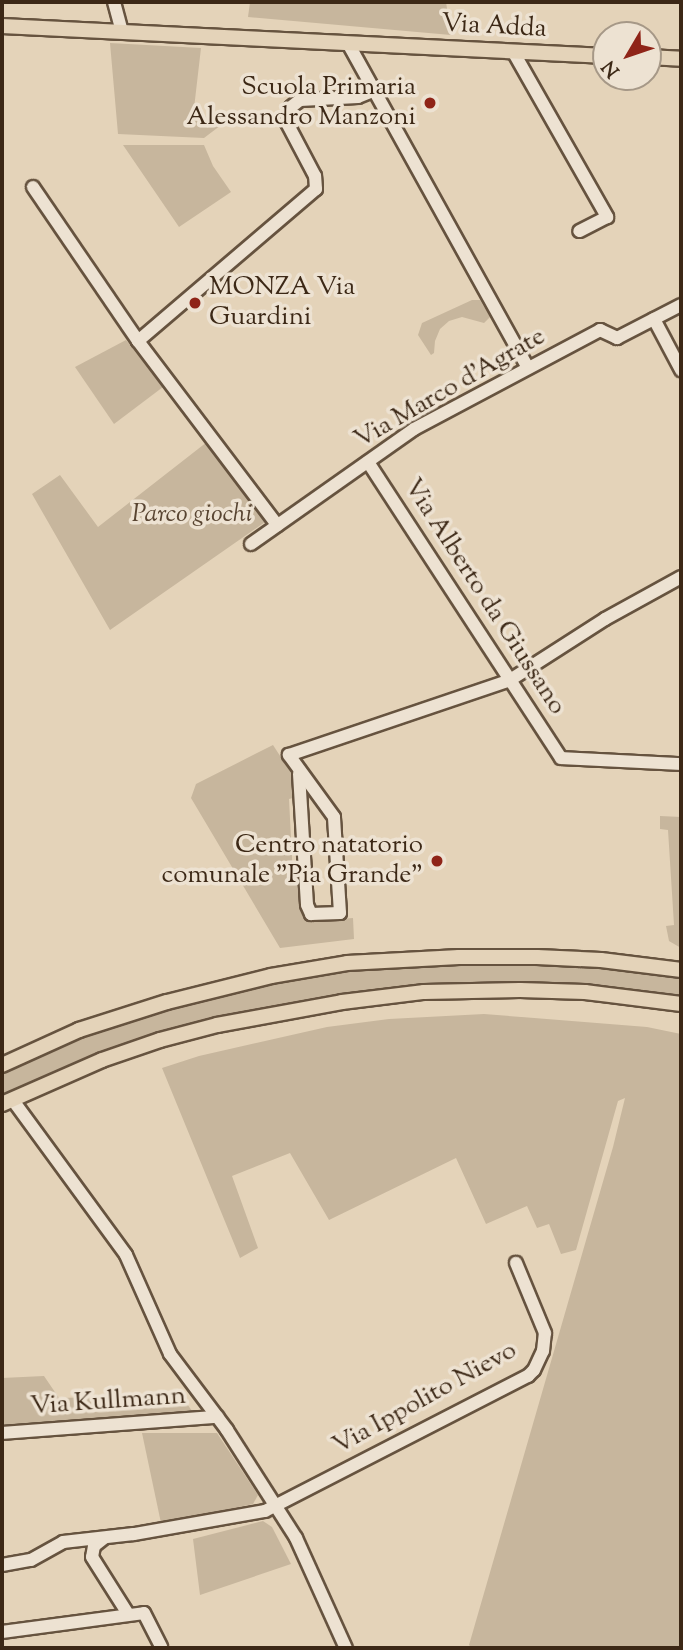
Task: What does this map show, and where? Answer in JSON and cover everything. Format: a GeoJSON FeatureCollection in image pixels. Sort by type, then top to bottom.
{"type":"FeatureCollection","features":[{"type":"Feature","properties":{"kind":"main road","name":"Via Adda"},"geometry":{"type":"LineString","coordinates":[[2,26],[592,55]]}},
{"type":"Feature","properties":{"kind":"main road"},"geometry":{"type":"LineString","coordinates":[[662,58],[681,59]]}},
{"type":"Feature","properties":{"kind":"main road"},"geometry":{"type":"LineString","coordinates":[[2,1065],[79,1030],[167,1002],[271,976],[347,964],[459,957],[537,957],[601,960],[681,971]]}},
{"type":"Feature","properties":{"kind":"main road"},"geometry":{"type":"LineString","coordinates":[[7,1102],[102,1060],[160,1040],[217,1025],[342,1002],[425,992],[527,990],[585,992],[681,1004]]}},
{"type":"Feature","properties":{"kind":"street"},"geometry":{"type":"LineString","coordinates":[[114,2],[122,32]]}},
{"type":"Feature","properties":{"kind":"street"},"geometry":{"type":"LineString","coordinates":[[349,45],[528,368]]}},
{"type":"Feature","properties":{"kind":"street"},"geometry":{"type":"LineString","coordinates":[[514,52],[607,217],[579,231]]}},
{"type":"Feature","properties":{"kind":"street"},"geometry":{"type":"LineString","coordinates":[[138,341],[316,189],[315,176],[287,123],[291,107],[300,100],[358,97],[373,91]]}},
{"type":"Feature","properties":{"kind":"street"},"geometry":{"type":"LineString","coordinates":[[33,187],[138,341],[276,525]]}},
{"type":"Feature","properties":{"kind":"street","name":"Via Marco d'Agrate"},"geometry":{"type":"LineString","coordinates":[[251,544],[414,429],[600,330],[617,338],[681,305]]}},
{"type":"Feature","properties":{"kind":"street"},"geometry":{"type":"LineString","coordinates":[[654,319],[681,370]]}},
{"type":"Feature","properties":{"kind":"street","name":"Via Alberto da Giussano"},"geometry":{"type":"LineString","coordinates":[[368,462],[561,758],[681,764]]}},
{"type":"Feature","properties":{"kind":"street"},"geometry":{"type":"LineString","coordinates":[[299,774],[307,905],[311,914],[340,913],[334,817],[299,774],[289,755],[510,680],[605,619],[681,577]]}},
{"type":"Feature","properties":{"kind":"street"},"geometry":{"type":"LineString","coordinates":[[7,1102],[126,1255],[170,1354],[217,1417],[296,1538],[346,1648]]}},
{"type":"Feature","properties":{"kind":"street","name":"Via Ippolito Nievo"},"geometry":{"type":"LineString","coordinates":[[2,1565],[31,1560],[63,1542],[254,1514],[534,1370],[543,1351],[545,1333],[516,1263]]}},
{"type":"Feature","properties":{"kind":"street","name":"Via Kullmann"},"geometry":{"type":"LineString","coordinates":[[2,1433],[217,1417]]}},
{"type":"Feature","properties":{"kind":"street"},"geometry":{"type":"LineString","coordinates":[[104,1537],[94,1546],[92,1557],[128,1614]]}},
{"type":"Feature","properties":{"kind":"street"},"geometry":{"type":"LineString","coordinates":[[2,1632],[144,1613],[161,1647]]}},
{"type":"Feature","properties":{"kind":"green space"},"geometry":{"type":"Polygon","coordinates":[[[250,2],[446,2],[451,35],[248,17],[250,2]]]}},
{"type":"Feature","properties":{"kind":"green space"},"geometry":{"type":"Polygon","coordinates":[[[110,43],[201,48],[193,117],[233,116],[204,138],[118,134],[110,43]]]}},
{"type":"Feature","properties":{"kind":"green space"},"geometry":{"type":"Polygon","coordinates":[[[123,145],[204,145],[213,166],[231,192],[179,227],[123,145]]]}},
{"type":"Feature","properties":{"kind":"green space"},"geometry":{"type":"Polygon","coordinates":[[[472,300],[480,300],[490,317],[484,323],[462,317],[449,321],[440,329],[434,353],[431,355],[418,335],[422,323],[472,300]]]}},
{"type":"Feature","properties":{"kind":"green space"},"geometry":{"type":"Polygon","coordinates":[[[126,340],[163,387],[114,424],[75,367],[126,340]]]}},
{"type":"Feature","properties":{"kind":"green space","name":"Parco giochi"},"geometry":{"type":"Polygon","coordinates":[[[207,442],[265,522],[110,630],[32,494],[60,475],[98,527],[207,442]]]}},
{"type":"Feature","properties":{"kind":"green space"},"geometry":{"type":"Polygon","coordinates":[[[273,745],[295,779],[297,797],[289,799],[293,877],[301,877],[303,910],[311,921],[353,918],[354,939],[280,948],[191,798],[196,784],[273,745]]]}},
{"type":"Feature","properties":{"kind":"green space"},"geometry":{"type":"Polygon","coordinates":[[[660,816],[681,817],[681,948],[669,941],[666,926],[674,925],[668,830],[660,829],[660,816]]]}},
{"type":"Feature","properties":{"kind":"green space"},"geometry":{"type":"Polygon","coordinates":[[[494,962],[596,967],[681,978],[681,1000],[430,986],[334,995],[210,1019],[130,1042],[2,1095],[2,1070],[123,1022],[202,998],[334,972],[494,962]]]}},
{"type":"Feature","properties":{"kind":"green space"},"geometry":{"type":"Polygon","coordinates":[[[484,1014],[647,1027],[681,1034],[681,1648],[472,1648],[469,1645],[625,1098],[618,1101],[576,1250],[561,1254],[549,1224],[537,1228],[527,1206],[486,1224],[456,1158],[329,1220],[290,1153],[232,1176],[258,1248],[240,1258],[162,1068],[199,1056],[327,1027],[389,1019],[484,1014]]]}},
{"type":"Feature","properties":{"kind":"green space"},"geometry":{"type":"Polygon","coordinates":[[[44,1376],[59,1398],[181,1395],[192,1411],[2,1425],[2,1378],[44,1376]]]}},
{"type":"Feature","properties":{"kind":"green space"},"geometry":{"type":"Polygon","coordinates":[[[142,1433],[217,1433],[258,1495],[253,1504],[161,1523],[142,1433]]]}},
{"type":"Feature","properties":{"kind":"green space"},"geometry":{"type":"Polygon","coordinates":[[[263,1521],[272,1527],[291,1564],[200,1595],[193,1539],[263,1521]]]}},
{"type":"Feature","properties":{"kind":"place","name":"Scuola Primaria Alessandro Manzoni"},"geometry":{"type":"Point","coordinates":[430,103]}},
{"type":"Feature","properties":{"kind":"place","name":"MONZA Via Guardini"},"geometry":{"type":"Point","coordinates":[195,303]}},
{"type":"Feature","properties":{"kind":"place","name":"Centro natatorio comunale \"Pia Grande\""},"geometry":{"type":"Point","coordinates":[437,861]}}]}
